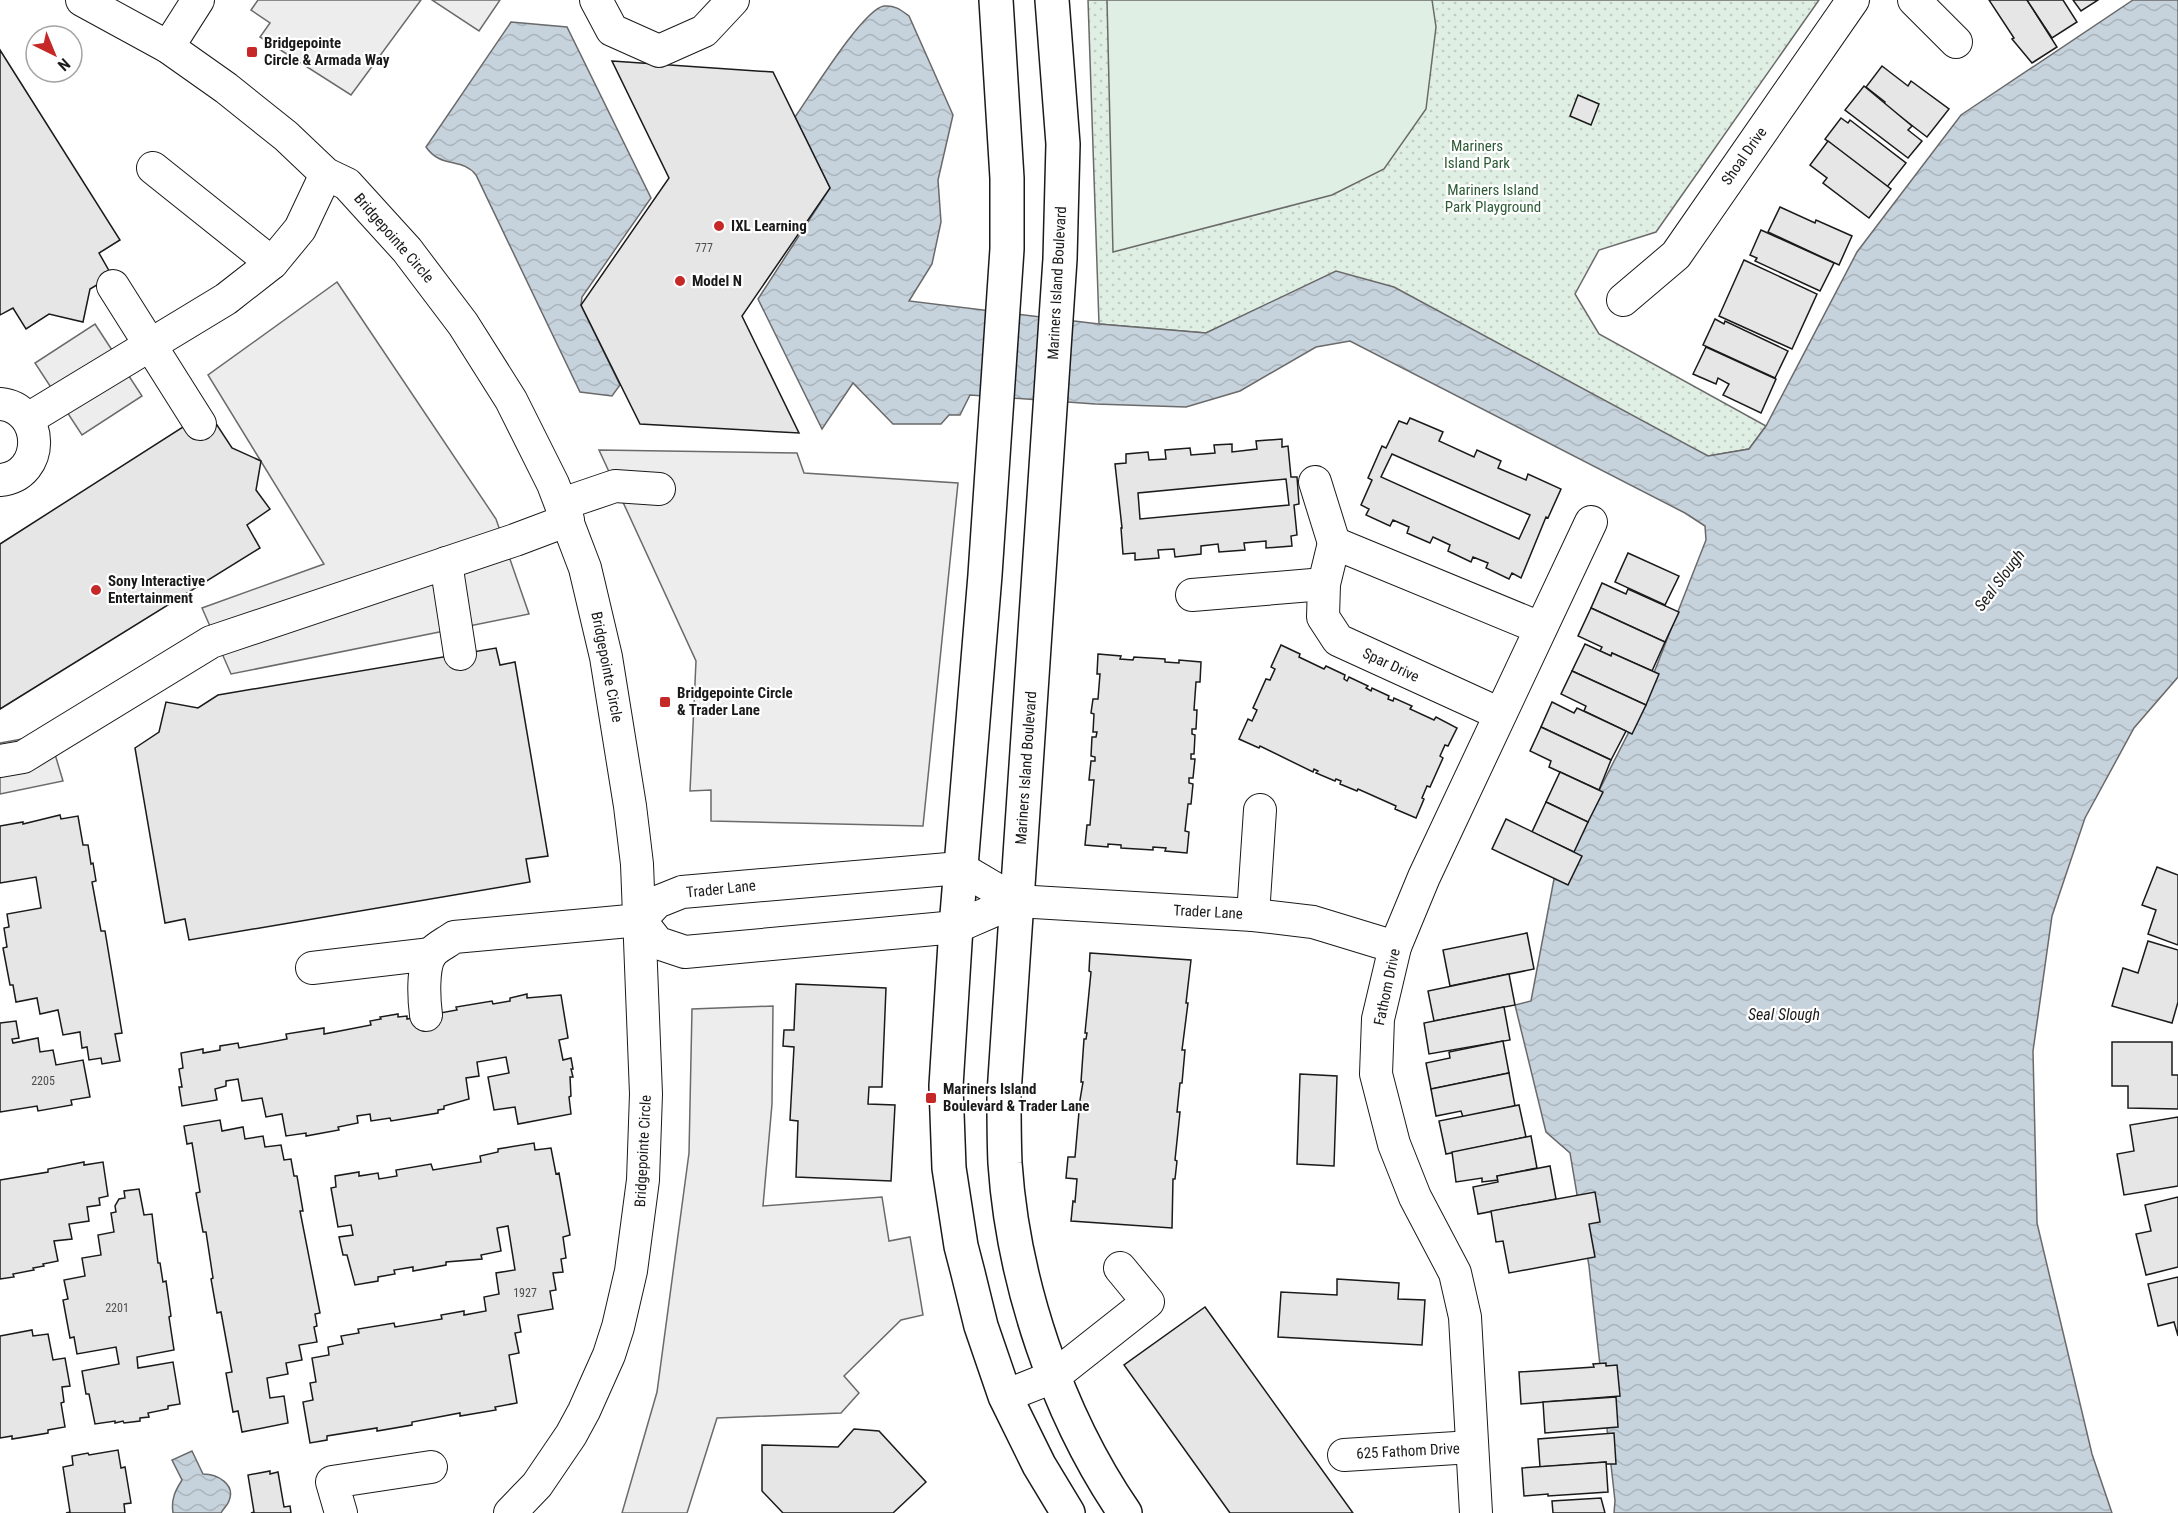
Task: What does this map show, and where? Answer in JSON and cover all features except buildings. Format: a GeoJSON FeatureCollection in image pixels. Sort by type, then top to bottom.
{"type":"FeatureCollection","features":[{"type":"Feature","properties":{"kind":"main road"},"geometry":{"type":"LineString","coordinates":[[996,0],[1005,146],[1007,249],[985,575],[956,927],[946,1086],[949,1168],[961,1246],[981,1326],[1005,1396],[1039,1465],[1068,1513]]}},
{"type":"Feature","properties":{"kind":"main road","name":"Mariners Island Boulevard"},"geometry":{"type":"LineString","coordinates":[[1052,0],[1063,144],[1060,259],[1004,1094],[1005,1164],[1015,1237],[1031,1307],[1053,1377],[1081,1439],[1125,1513]]}},
{"type":"Feature","properties":{"kind":"street","name":"Bridgepointe Circle"},"geometry":{"type":"LineString","coordinates":[[82,0],[131,11],[168,47],[226,88],[286,136],[326,174],[347,184],[407,250],[445,298],[511,400],[565,512],[594,599],[606,657],[637,864],[646,1124],[638,1222],[625,1301],[609,1355],[584,1411],[555,1460],[537,1485],[510,1513]]}},
{"type":"Feature","properties":{"kind":"street"},"geometry":{"type":"LineString","coordinates":[[168,47],[198,0]]}},
{"type":"Feature","properties":{"kind":"street"},"geometry":{"type":"LineString","coordinates":[[596,0],[612,30],[659,51],[704,31],[733,0]]}},
{"type":"Feature","properties":{"kind":"street","name":"Shoal Drive"},"geometry":{"type":"LineString","coordinates":[[1623,300],[1676,255],[1852,0]]}},
{"type":"Feature","properties":{"kind":"street"},"geometry":{"type":"LineString","coordinates":[[1914,0],[1956,42]]}},
{"type":"Feature","properties":{"kind":"street"},"geometry":{"type":"LineString","coordinates":[[153,168],[272,264]]}},
{"type":"Feature","properties":{"kind":"street"},"geometry":{"type":"LineString","coordinates":[[28,419],[226,299],[272,264],[300,229],[326,174]]}},
{"type":"Feature","properties":{"kind":"street"},"geometry":{"type":"LineString","coordinates":[[113,286],[200,424]]}},
{"type":"Feature","properties":{"kind":"street"},"geometry":{"type":"LineString","coordinates":[[0,404],[7,404],[19,410],[28,419],[34,431],[35,443],[33,455],[27,466],[18,474],[0,480]]}},
{"type":"Feature","properties":{"kind":"street"},"geometry":{"type":"LineString","coordinates":[[1315,482],[1334,543],[1540,628]]}},
{"type":"Feature","properties":{"kind":"street"},"geometry":{"type":"LineString","coordinates":[[0,761],[23,757],[211,642],[446,563],[565,512],[615,486],[659,489]]}},
{"type":"Feature","properties":{"kind":"street","name":"Fathom Drive"},"geometry":{"type":"LineString","coordinates":[[1476,1513],[1465,1317],[1455,1273],[1415,1197],[1398,1154],[1376,1074],[1378,1019],[1395,946],[1424,878],[1591,522]]}},
{"type":"Feature","properties":{"kind":"street","name":"Spar Drive"},"geometry":{"type":"LineString","coordinates":[[1334,543],[1324,584],[1323,617],[1338,640],[1500,714]]}},
{"type":"Feature","properties":{"kind":"street"},"geometry":{"type":"LineString","coordinates":[[446,563],[460,654]]}},
{"type":"Feature","properties":{"kind":"street"},"geometry":{"type":"LineString","coordinates":[[1192,595],[1324,584]]}},
{"type":"Feature","properties":{"kind":"street"},"geometry":{"type":"LineString","coordinates":[[1253,915],[1260,810]]}},
{"type":"Feature","properties":{"kind":"street","name":"Trader Lane"},"geometry":{"type":"LineString","coordinates":[[1017,901],[960,868],[682,892],[657,902],[640,920],[658,943],[685,951],[956,927],[1017,901],[1253,915],[1313,922],[1395,946]]}},
{"type":"Feature","properties":{"kind":"street"},"geometry":{"type":"LineString","coordinates":[[312,968],[431,954],[454,937],[640,920]]}},
{"type":"Feature","properties":{"kind":"street"},"geometry":{"type":"LineString","coordinates":[[426,1014],[423,999],[431,954]]}},
{"type":"Feature","properties":{"kind":"street"},"geometry":{"type":"LineString","coordinates":[[1005,1396],[1053,1377],[1148,1302],[1120,1268]]}},
{"type":"Feature","properties":{"kind":"street","name":"625 Fathom Drive"},"geometry":{"type":"LineString","coordinates":[[1344,1455],[1472,1447]]}},
{"type":"Feature","properties":{"kind":"street"},"geometry":{"type":"LineString","coordinates":[[340,1513],[332,1482],[431,1467]]}},
{"type":"Feature","properties":{"kind":"green space","name":"Mariners Island Park"},"geometry":{"type":"Polygon","coordinates":[[[1088,0],[1819,0],[1656,232],[1599,250],[1575,294],[1599,334],[1766,426],[1749,449],[1708,456],[1336,272],[1206,333],[1099,324],[1088,0]]]}},
{"type":"Feature","properties":{"kind":"green space"},"geometry":{"type":"Polygon","coordinates":[[[1107,0],[1432,0],[1436,27],[1426,109],[1384,169],[1332,195],[1113,252],[1107,0]]]}},
{"type":"Feature","properties":{"kind":"shaded area"},"geometry":{"type":"Polygon","coordinates":[[[258,0],[421,0],[351,95],[260,37],[270,23],[251,10],[258,0]]]}},
{"type":"Feature","properties":{"kind":"shaded area"},"geometry":{"type":"Polygon","coordinates":[[[432,0],[500,0],[479,31],[432,0]]]}},
{"type":"Feature","properties":{"kind":"shaded area"},"geometry":{"type":"Polygon","coordinates":[[[337,282],[496,519],[529,614],[231,674],[202,608],[324,564],[208,375],[337,282]]]}},
{"type":"Feature","properties":{"kind":"shaded area"},"geometry":{"type":"Polygon","coordinates":[[[95,324],[142,396],[82,435],[35,363],[95,324]]]}},
{"type":"Feature","properties":{"kind":"shaded area"},"geometry":{"type":"Polygon","coordinates":[[[599,450],[797,453],[804,473],[958,483],[923,826],[711,821],[711,790],[690,791],[696,661],[599,450]]]}},
{"type":"Feature","properties":{"kind":"shaded area"},"geometry":{"type":"Polygon","coordinates":[[[49,734],[63,781],[0,794],[0,743],[49,734]]]}},
{"type":"Feature","properties":{"kind":"shaded area"},"geometry":{"type":"Polygon","coordinates":[[[773,1006],[772,1104],[763,1206],[882,1197],[889,1241],[910,1237],[923,1315],[901,1320],[844,1376],[859,1393],[841,1413],[717,1418],[687,1513],[622,1513],[657,1392],[689,1153],[692,1009],[773,1006]]]}},
{"type":"Feature","properties":{"kind":"water","name":"Seal Slough"},"geometry":{"type":"Polygon","coordinates":[[[2133,0],[2178,0],[2178,677],[2134,728],[2085,818],[2052,916],[2033,1051],[2037,1223],[2092,1454],[2112,1513],[1614,1513],[1615,1501],[1589,1266],[1570,1153],[1546,1132],[1515,1005],[1531,1001],[1554,879],[1637,716],[1706,540],[1705,526],[1685,513],[1350,341],[1316,347],[1240,391],[1186,407],[1095,404],[970,395],[960,415],[949,415],[941,424],[893,424],[853,383],[822,429],[758,299],[830,188],[795,117],[837,55],[863,22],[884,6],[895,7],[909,16],[953,115],[938,180],[941,222],[932,264],[909,301],[1099,324],[1206,333],[1336,271],[1394,287],[1708,456],[1749,449],[1766,426],[1857,252],[1961,115],[2133,0]]]}},
{"type":"Feature","properties":{"kind":"water"},"geometry":{"type":"Polygon","coordinates":[[[511,22],[567,27],[651,198],[582,297],[581,305],[620,385],[612,396],[580,392],[476,175],[464,166],[438,158],[426,147],[511,22]]]}},
{"type":"Feature","properties":{"kind":"water"},"geometry":{"type":"Polygon","coordinates":[[[192,1451],[203,1474],[219,1478],[228,1485],[229,1501],[221,1513],[173,1513],[174,1495],[182,1480],[172,1460],[192,1451]]]}},
{"type":"Feature","properties":{"kind":"place","name":"Bridgepointe Circle & Armada Way"},"geometry":{"type":"Point","coordinates":[252,52]}},
{"type":"Feature","properties":{"kind":"place","name":"IXL Learning"},"geometry":{"type":"Point","coordinates":[719,226]}},
{"type":"Feature","properties":{"kind":"place","name":"Model N"},"geometry":{"type":"Point","coordinates":[680,281]}},
{"type":"Feature","properties":{"kind":"place","name":"Sony Interactive Entertainment"},"geometry":{"type":"Point","coordinates":[96,590]}},
{"type":"Feature","properties":{"kind":"place","name":"Bridgepointe Circle & Trader Lane"},"geometry":{"type":"Point","coordinates":[665,702]}},
{"type":"Feature","properties":{"kind":"place","name":"Mariners Island Boulevard & Trader Lane"},"geometry":{"type":"Point","coordinates":[931,1098]}},
{"type":"Feature","properties":{"kind":"park label","name":"Mariners Island Park Playground"},"geometry":{"type":"Point","coordinates":[1493,198]}}]}
